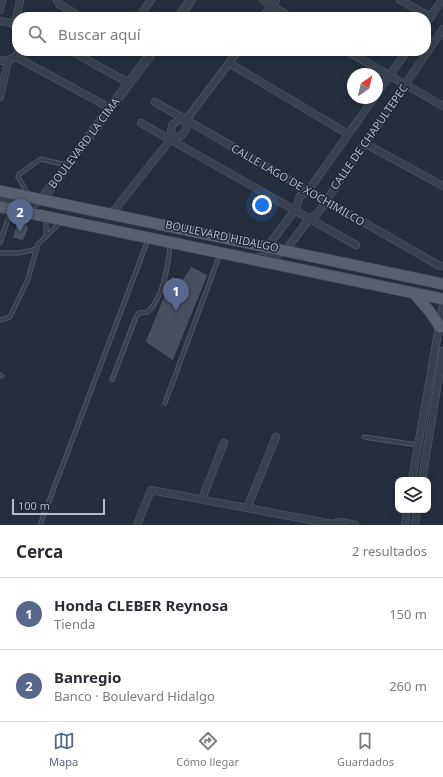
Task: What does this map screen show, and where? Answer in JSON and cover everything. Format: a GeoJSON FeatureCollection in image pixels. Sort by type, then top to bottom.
{"type":"FeatureCollection","features":[{"type":"Feature","properties":{"kind":"main road","name":"BOULEVARD HIDALGO"},"geometry":{"type":"LineString","coordinates":[[1,193],[42,199],[112,213],[443,284]]}},
{"type":"Feature","properties":{"kind":"main road","name":"BOULEVARD HIDALGO"},"geometry":{"type":"LineString","coordinates":[[0,207],[247,257],[443,299]]}},
{"type":"Feature","properties":{"kind":"main road"},"geometry":{"type":"LineString","coordinates":[[247,257],[264,253],[264,246]]}},
{"type":"Feature","properties":{"kind":"main road"},"geometry":{"type":"LineString","coordinates":[[284,265],[281,257],[286,250]]}},
{"type":"Feature","properties":{"kind":"main road"},"geometry":{"type":"LineString","coordinates":[[414,293],[440,327]]}},
{"type":"Feature","properties":{"kind":"street"},"geometry":{"type":"LineString","coordinates":[[0,10],[2,0]]}},
{"type":"Feature","properties":{"kind":"street"},"geometry":{"type":"LineString","coordinates":[[18,12],[20,0]]}},
{"type":"Feature","properties":{"kind":"street"},"geometry":{"type":"LineString","coordinates":[[57,0],[59,4],[73,12]]}},
{"type":"Feature","properties":{"kind":"street"},"geometry":{"type":"LineString","coordinates":[[143,12],[151,0]]}},
{"type":"Feature","properties":{"kind":"street"},"geometry":{"type":"LineString","coordinates":[[182,12],[191,0]]}},
{"type":"Feature","properties":{"kind":"street"},"geometry":{"type":"LineString","coordinates":[[263,0],[274,3],[284,12]]}},
{"type":"Feature","properties":{"kind":"street"},"geometry":{"type":"LineString","coordinates":[[400,0],[423,12]]}},
{"type":"Feature","properties":{"kind":"street"},"geometry":{"type":"LineString","coordinates":[[431,16],[442,0]]}},
{"type":"Feature","properties":{"kind":"street"},"geometry":{"type":"LineString","coordinates":[[267,12],[274,3]]}},
{"type":"Feature","properties":{"kind":"street"},"geometry":{"type":"LineString","coordinates":[[0,21],[6,21],[12,24]]}},
{"type":"Feature","properties":{"kind":"street","name":"CALLE DE CHAPULTEPEC"},"geometry":{"type":"LineString","coordinates":[[431,47],[443,29]]}},
{"type":"Feature","properties":{"kind":"street"},"geometry":{"type":"LineString","coordinates":[[0,61],[8,61],[15,56]]}},
{"type":"Feature","properties":{"kind":"street"},"geometry":{"type":"LineString","coordinates":[[21,56],[110,108]]}},
{"type":"Feature","properties":{"kind":"street"},"geometry":{"type":"LineString","coordinates":[[80,56],[129,83]]}},
{"type":"Feature","properties":{"kind":"street","name":"BOULEVARD LA CIMA"},"geometry":{"type":"LineString","coordinates":[[1,193],[26,206],[42,199],[149,56]]}},
{"type":"Feature","properties":{"kind":"street"},"geometry":{"type":"LineString","coordinates":[[112,213],[170,140],[183,134],[186,130],[186,120],[234,56]]}},
{"type":"Feature","properties":{"kind":"street"},"geometry":{"type":"LineString","coordinates":[[356,56],[443,106]]}},
{"type":"Feature","properties":{"kind":"street","name":"CALLE DE CHAPULTEPEC"},"geometry":{"type":"LineString","coordinates":[[383,84],[403,56]]}},
{"type":"Feature","properties":{"kind":"street","name":"CALLE DE CHAPULTEPEC"},"geometry":{"type":"LineString","coordinates":[[274,257],[286,250],[309,219],[318,213],[325,200],[425,56]]}},
{"type":"Feature","properties":{"kind":"street"},"geometry":{"type":"LineString","coordinates":[[0,97],[8,61]]}},
{"type":"Feature","properties":{"kind":"street"},"geometry":{"type":"LineString","coordinates":[[229,63],[348,134]]}},
{"type":"Feature","properties":{"kind":"street","name":"CALLE LAGO DE XOCHIMILCO"},"geometry":{"type":"LineString","coordinates":[[155,102],[308,191],[438,265],[443,266]]}},
{"type":"Feature","properties":{"kind":"street","name":"CALLE DE CHAPULTEPEC"},"geometry":{"type":"LineString","coordinates":[[264,246],[295,210],[300,196],[308,191],[370,104]]}},
{"type":"Feature","properties":{"kind":"street"},"geometry":{"type":"LineString","coordinates":[[170,140],[172,125],[179,120],[186,120]]}},
{"type":"Feature","properties":{"kind":"street","name":"CALLE LAGO DE XOCHIMILCO"},"geometry":{"type":"LineString","coordinates":[[141,123],[356,245]]}},
{"type":"Feature","properties":{"kind":"street"},"geometry":{"type":"LineString","coordinates":[[364,143],[443,186]]}},
{"type":"Feature","properties":{"kind":"street"},"geometry":{"type":"LineString","coordinates":[[42,199],[46,216]]}},
{"type":"Feature","properties":{"kind":"street"},"geometry":{"type":"LineString","coordinates":[[264,246],[284,265]]}},
{"type":"Feature","properties":{"kind":"street"},"geometry":{"type":"LineString","coordinates":[[247,257],[274,257]]}},
{"type":"Feature","properties":{"kind":"street"},"geometry":{"type":"LineString","coordinates":[[413,477],[443,304]]}},
{"type":"Feature","properties":{"kind":"street"},"geometry":{"type":"LineString","coordinates":[[422,477],[443,351]]}},
{"type":"Feature","properties":{"kind":"street"},"geometry":{"type":"LineString","coordinates":[[247,508],[276,437]]}},
{"type":"Feature","properties":{"kind":"street"},"geometry":{"type":"LineString","coordinates":[[202,499],[224,443]]}},
{"type":"Feature","properties":{"kind":"street"},"geometry":{"type":"LineString","coordinates":[[138,525],[151,490],[336,524],[355,525]]}},
{"type":"Feature","properties":{"kind":"street"},"geometry":{"type":"LineString","coordinates":[[405,525],[407,513]]}},
{"type":"Feature","properties":{"kind":"street"},"geometry":{"type":"LineString","coordinates":[[415,525],[417,513]]}},
{"type":"Feature","properties":{"kind":"lane"},"geometry":{"type":"LineString","coordinates":[[30,197],[18,177],[18,174],[41,159],[67,165]]}},
{"type":"Feature","properties":{"kind":"lane"},"geometry":{"type":"LineString","coordinates":[[0,243],[11,209]]}},
{"type":"Feature","properties":{"kind":"lane"},"geometry":{"type":"LineString","coordinates":[[46,216],[46,237]]}},
{"type":"Feature","properties":{"kind":"lane"},"geometry":{"type":"LineString","coordinates":[[0,320],[10,317],[28,279],[38,244],[63,220]]}},
{"type":"Feature","properties":{"kind":"lane"},"geometry":{"type":"LineString","coordinates":[[40,525],[149,237]]}},
{"type":"Feature","properties":{"kind":"lane"},"geometry":{"type":"LineString","coordinates":[[112,380],[136,317],[139,313],[148,312],[156,303],[169,264],[171,242]]}},
{"type":"Feature","properties":{"kind":"lane"},"geometry":{"type":"LineString","coordinates":[[0,253],[19,253],[37,249]]}},
{"type":"Feature","properties":{"kind":"lane"},"geometry":{"type":"LineString","coordinates":[[164,403],[221,252]]}},
{"type":"Feature","properties":{"kind":"lane"},"geometry":{"type":"LineString","coordinates":[[364,437],[418,445]]}},
{"type":"Feature","properties":{"kind":"building"},"geometry":{"type":"Polygon","coordinates":[[[17,222],[28,224],[27,226],[29,228],[23,241],[12,238],[17,222]]]}},
{"type":"Feature","properties":{"kind":"building"},"geometry":{"type":"Polygon","coordinates":[[[191,266],[208,275],[173,361],[145,342],[172,276],[182,280],[191,266]]]}},
{"type":"Feature","properties":{"kind":"place","name":"Banregio"},"geometry":{"type":"Point","coordinates":[20,232]}},
{"type":"Feature","properties":{"kind":"place","name":"Honda CLEBER Reynosa"},"geometry":{"type":"Point","coordinates":[176,311]}}]}
